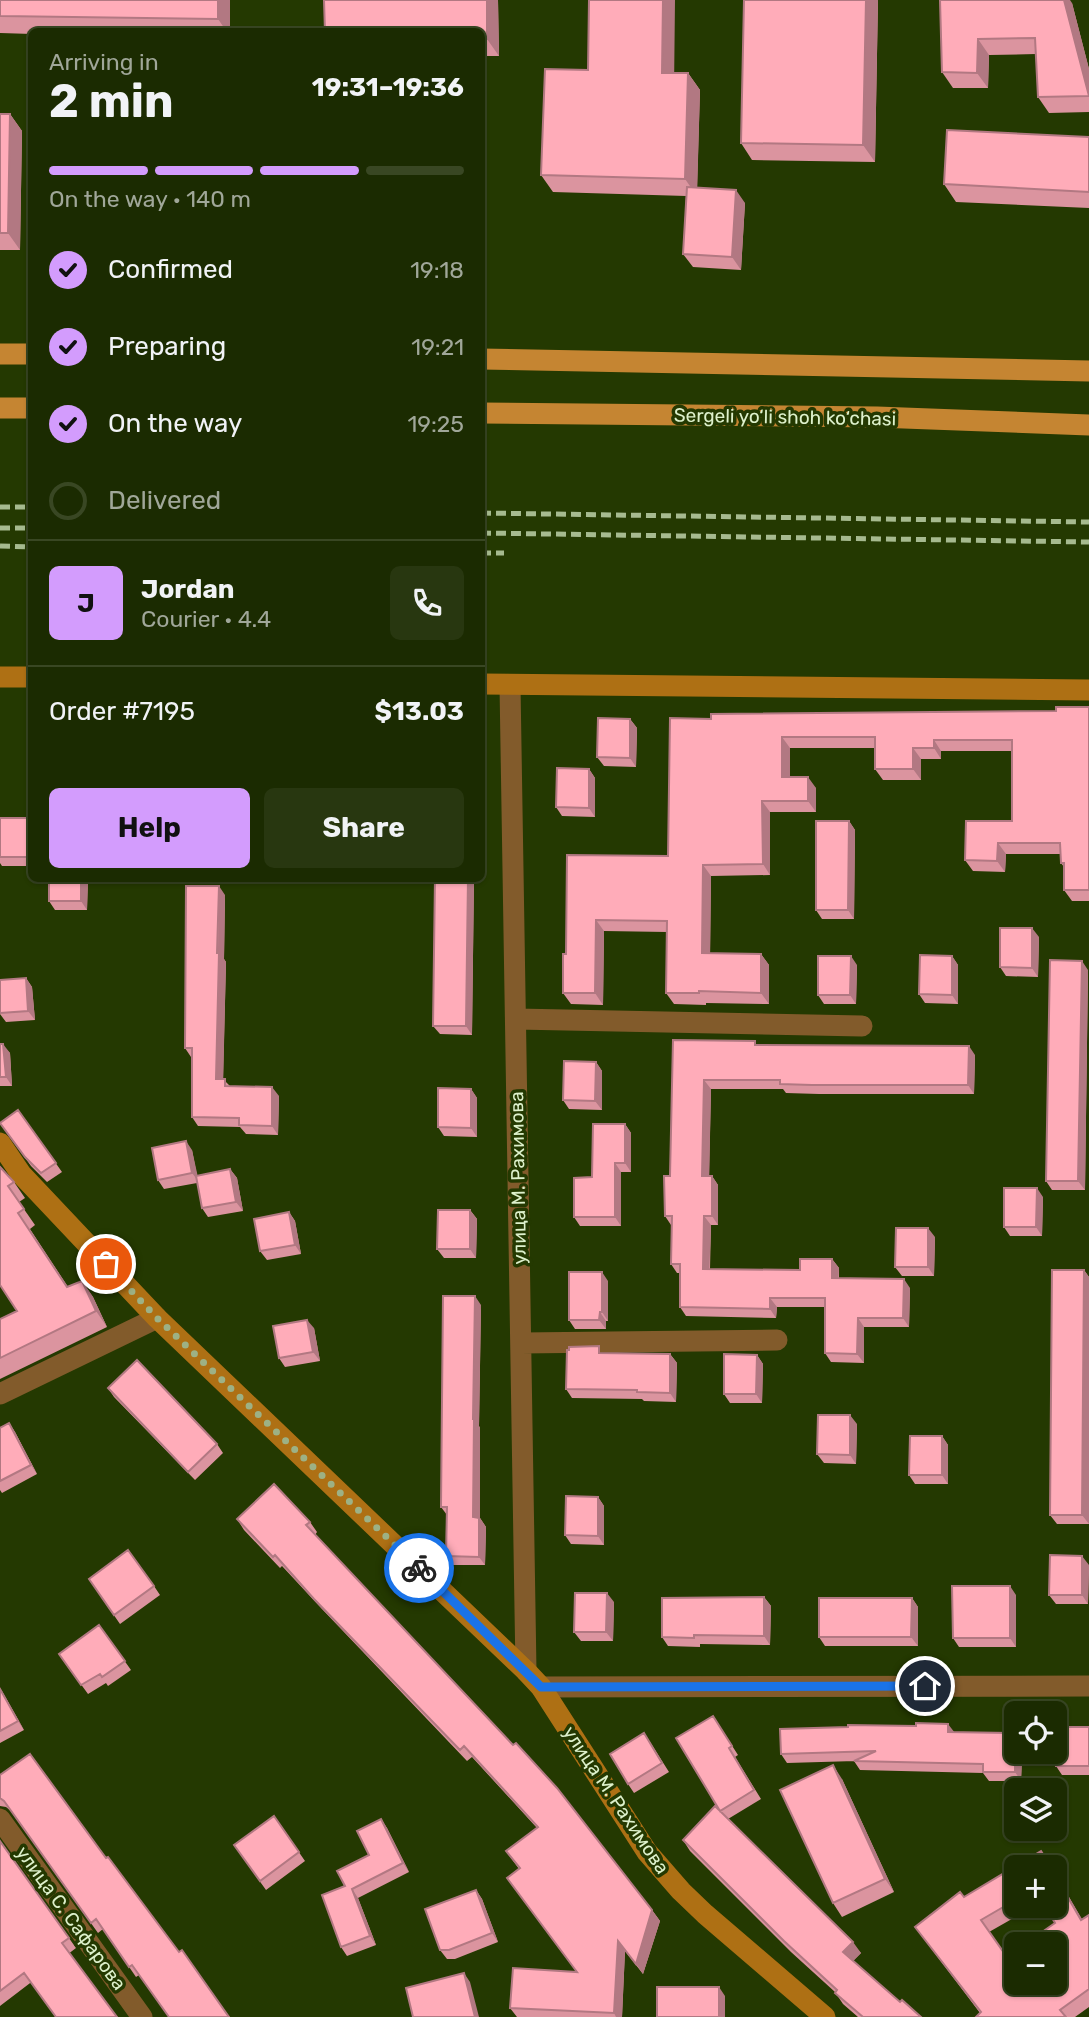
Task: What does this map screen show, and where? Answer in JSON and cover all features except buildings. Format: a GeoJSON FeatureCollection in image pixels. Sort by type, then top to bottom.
{"type":"FeatureCollection","features":[{"type":"Feature","properties":{"kind":"main road"},"geometry":{"type":"LineString","coordinates":[[0,354],[28,354]]}},
{"type":"Feature","properties":{"kind":"main road"},"geometry":{"type":"LineString","coordinates":[[485,359],[1089,372]]}},
{"type":"Feature","properties":{"kind":"main road"},"geometry":{"type":"LineString","coordinates":[[0,408],[28,408]]}},
{"type":"Feature","properties":{"kind":"main road","name":"Sergeli yo‘li shoh ko‘chasi"},"geometry":{"type":"LineString","coordinates":[[485,413],[877,417],[1089,425]]}},
{"type":"Feature","properties":{"kind":"street"},"geometry":{"type":"LineString","coordinates":[[0,677],[28,677]]}},
{"type":"Feature","properties":{"kind":"street"},"geometry":{"type":"LineString","coordinates":[[485,684],[1089,690]]}},
{"type":"Feature","properties":{"kind":"street","name":"улица М. Рахимова"},"geometry":{"type":"LineString","coordinates":[[510,685],[526,1671]]}},
{"type":"Feature","properties":{"kind":"street"},"geometry":{"type":"LineString","coordinates":[[516,1019],[862,1026]]}},
{"type":"Feature","properties":{"kind":"street","name":"улица М. Рахимова"},"geometry":{"type":"LineString","coordinates":[[0,1143],[21,1174],[157,1318],[526,1671],[541,1687],[647,1852],[705,1914],[825,2017]]}},
{"type":"Feature","properties":{"kind":"street"},"geometry":{"type":"LineString","coordinates":[[0,1394],[157,1318]]}},
{"type":"Feature","properties":{"kind":"street"},"geometry":{"type":"LineString","coordinates":[[521,1343],[777,1340]]}},
{"type":"Feature","properties":{"kind":"street"},"geometry":{"type":"LineString","coordinates":[[541,1687],[1089,1686]]}},
{"type":"Feature","properties":{"kind":"street","name":"улица С. Сафарова"},"geometry":{"type":"LineString","coordinates":[[0,1819],[142,2017]]}},
{"type":"Feature","properties":{"kind":"railway"},"geometry":{"type":"LineString","coordinates":[[0,507],[28,507]]}},
{"type":"Feature","properties":{"kind":"railway"},"geometry":{"type":"LineString","coordinates":[[485,513],[1089,522]]}},
{"type":"Feature","properties":{"kind":"railway"},"geometry":{"type":"LineString","coordinates":[[0,528],[28,528]]}},
{"type":"Feature","properties":{"kind":"railway"},"geometry":{"type":"LineString","coordinates":[[485,533],[1089,542]]}},
{"type":"Feature","properties":{"kind":"railway"},"geometry":{"type":"LineString","coordinates":[[0,546],[28,547]]}},
{"type":"Feature","properties":{"kind":"railway"},"geometry":{"type":"LineString","coordinates":[[485,553],[504,553]]}},
{"type":"Feature","properties":{"kind":"way so far"},"geometry":{"type":"LineString","coordinates":[[106,1264],[157,1318],[419,1568]]}},
{"type":"Feature","properties":{"kind":"route"},"geometry":{"type":"LineString","coordinates":[[419,1568],[541,1687],[925,1686]]}}]}
